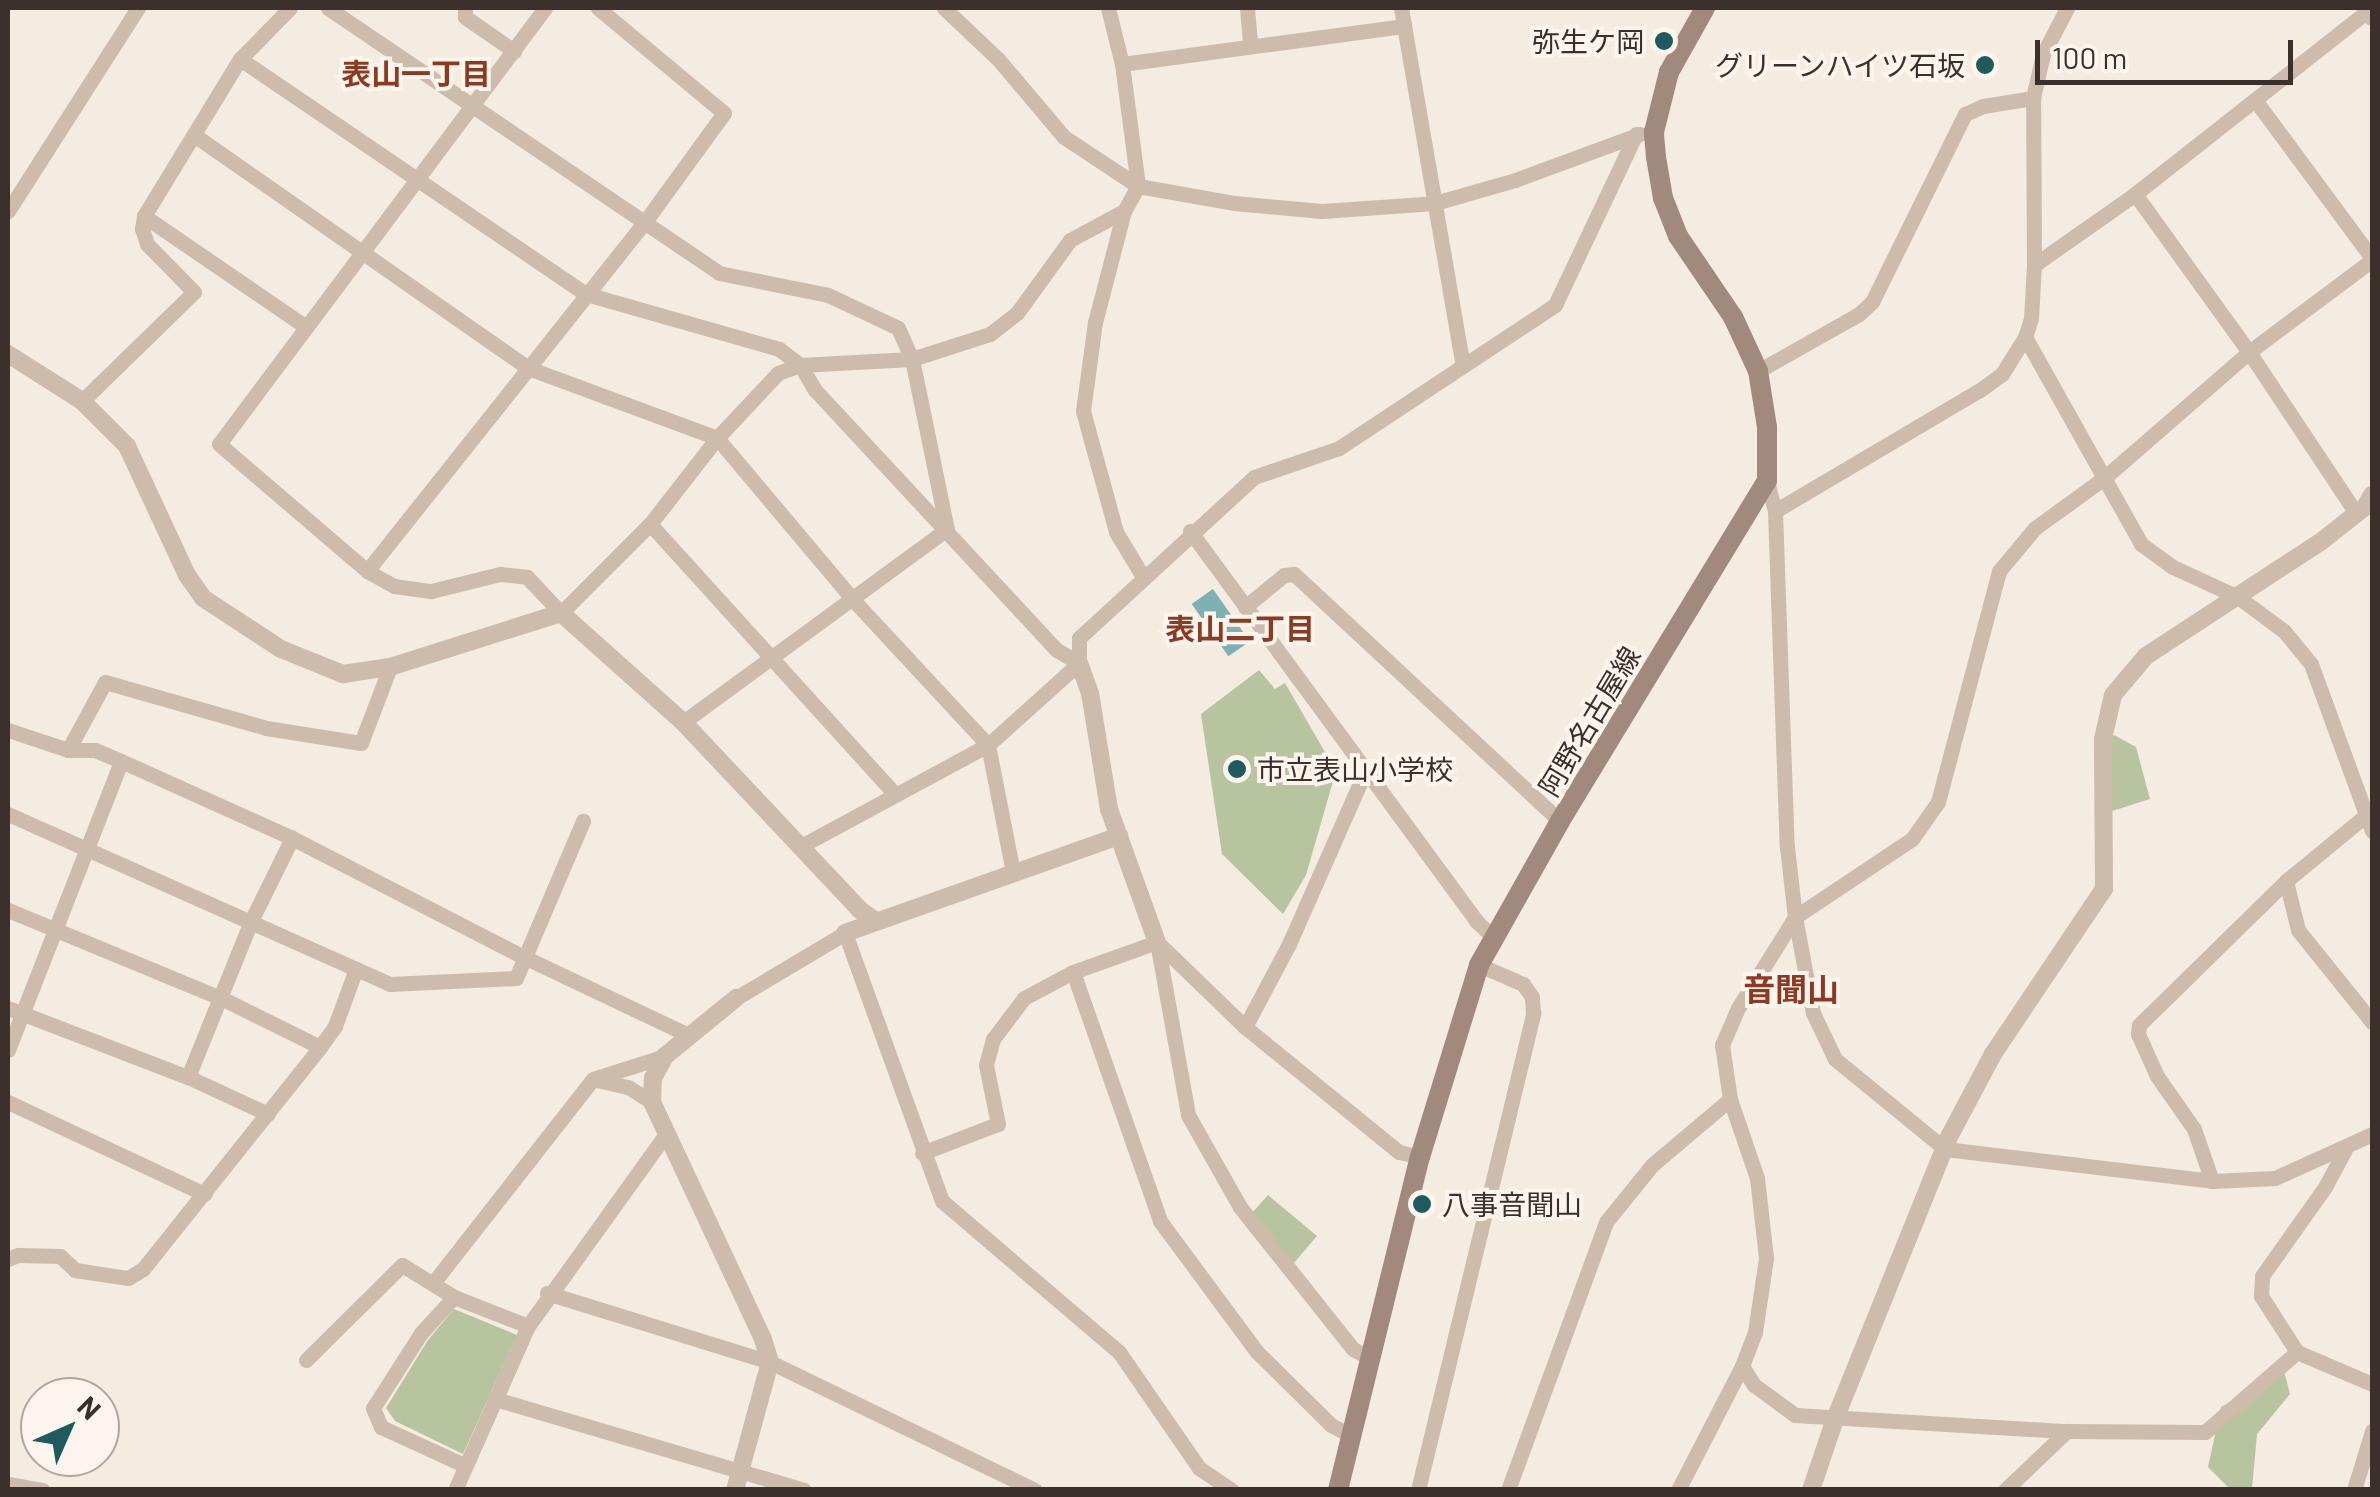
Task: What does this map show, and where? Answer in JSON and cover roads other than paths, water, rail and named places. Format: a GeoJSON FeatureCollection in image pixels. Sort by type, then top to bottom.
{"type":"FeatureCollection","features":[{"type":"Feature","properties":{"kind":"main road"},"geometry":{"type":"LineString","coordinates":[[1705,8],[1669,72],[1645,133],[1678,236],[1732,317],[1758,371],[1768,427],[1767,481]]}},
{"type":"Feature","properties":{"kind":"main road","name":"阿野名古屋線"},"geometry":{"type":"LineString","coordinates":[[1338,1490],[1420,1157],[1479,965],[1560,821],[1767,481]]}},
{"type":"Feature","properties":{"kind":"street"},"geometry":{"type":"LineString","coordinates":[[8,210],[138,8]]}},
{"type":"Feature","properties":{"kind":"street"},"geometry":{"type":"LineString","coordinates":[[82,401],[194,292],[147,244],[142,229],[144,216],[197,136],[240,59],[290,8]]}},
{"type":"Feature","properties":{"kind":"street"},"geometry":{"type":"LineString","coordinates":[[328,8],[719,273],[828,295],[898,328],[912,359],[948,530]]}},
{"type":"Feature","properties":{"kind":"street"},"geometry":{"type":"LineString","coordinates":[[465,8],[464,17],[514,51]]}},
{"type":"Feature","properties":{"kind":"street"},"geometry":{"type":"LineString","coordinates":[[545,8],[219,444],[368,571],[394,586],[431,592],[500,574],[527,577],[561,614],[683,722],[860,910],[876,921]]}},
{"type":"Feature","properties":{"kind":"street"},"geometry":{"type":"LineString","coordinates":[[368,571],[644,223],[724,113],[598,8]]}},
{"type":"Feature","properties":{"kind":"street"},"geometry":{"type":"LineString","coordinates":[[944,8],[998,59],[1064,137],[1138,186],[1234,203],[1322,211],[1435,202],[1515,180],[1645,133]]}},
{"type":"Feature","properties":{"kind":"street"},"geometry":{"type":"LineString","coordinates":[[1108,8],[1122,64],[1138,186],[1124,211],[1095,322],[1083,411],[1116,532],[1142,575]]}},
{"type":"Feature","properties":{"kind":"street"},"geometry":{"type":"LineString","coordinates":[[1247,8],[1250,44]]}},
{"type":"Feature","properties":{"kind":"street"},"geometry":{"type":"LineString","coordinates":[[1401,8],[1463,366]]}},
{"type":"Feature","properties":{"kind":"street"},"geometry":{"type":"LineString","coordinates":[[1775,512],[1980,390],[2002,374],[2025,337],[2031,318],[2034,266],[2033,98],[2043,54],[2067,8]]}},
{"type":"Feature","properties":{"kind":"street"},"geometry":{"type":"LineString","coordinates":[[2034,266],[2135,194],[2370,12]]}},
{"type":"Feature","properties":{"kind":"street"},"geometry":{"type":"LineString","coordinates":[[1122,64],[1404,26]]}},
{"type":"Feature","properties":{"kind":"street"},"geometry":{"type":"LineString","coordinates":[[240,59],[586,294],[779,349],[800,365],[815,390],[1057,650],[1080,663]]}},
{"type":"Feature","properties":{"kind":"street"},"geometry":{"type":"LineString","coordinates":[[1758,371],[1860,314],[1872,302],[1965,114],[1982,106],[2033,98]]}},
{"type":"Feature","properties":{"kind":"street"},"geometry":{"type":"LineString","coordinates":[[1678,1490],[1742,1366],[1754,1332],[1766,1258],[1757,1178],[1730,1099],[1722,1045],[1738,1008],[1794,917],[1912,840],[1938,802],[1999,570],[2035,528],[2104,478],[2249,352],[2372,259],[2255,100]]}},
{"type":"Feature","properties":{"kind":"street"},"geometry":{"type":"LineString","coordinates":[[1370,1359],[1354,1348],[1240,1207],[1188,1115],[1157,942],[1110,810],[1090,692],[1080,663],[1079,638],[1142,575],[1254,477],[1338,448],[1556,304],[1645,133]]}},
{"type":"Feature","properties":{"kind":"street"},"geometry":{"type":"LineString","coordinates":[[197,136],[528,368],[717,438],[852,599],[988,745],[1013,873]]}},
{"type":"Feature","properties":{"kind":"street"},"geometry":{"type":"LineString","coordinates":[[2135,194],[2249,352],[2356,513]]}},
{"type":"Feature","properties":{"kind":"street"},"geometry":{"type":"LineString","coordinates":[[8,354],[82,401],[140,465],[187,575],[203,598],[282,649],[343,674],[390,667],[561,614],[650,524],[717,438],[778,373],[800,365],[912,359],[990,334],[1016,313],[1070,240],[1124,211]]}},
{"type":"Feature","properties":{"kind":"street"},"geometry":{"type":"LineString","coordinates":[[144,216],[306,328]]}},
{"type":"Feature","properties":{"kind":"street"},"geometry":{"type":"LineString","coordinates":[[2025,337],[2141,544],[2174,567],[2238,598],[2284,631],[2311,664],[2370,819],[2286,881],[2138,1026],[2157,1076],[2194,1128],[2212,1181]]}},
{"type":"Feature","properties":{"kind":"street"},"geometry":{"type":"LineString","coordinates":[[1767,481],[1775,512],[1787,847],[1794,917],[1813,1013],[1835,1059],[1945,1149],[2212,1181],[2276,1178],[2345,1150],[2372,1134]]}},
{"type":"Feature","properties":{"kind":"street"},"geometry":{"type":"LineString","coordinates":[[1811,1490],[1835,1419],[1945,1149],[1993,1054],[2104,889],[2103,739],[2113,695],[2146,656],[2238,598],[2356,513],[2372,494]]}},
{"type":"Feature","properties":{"kind":"street"},"geometry":{"type":"LineString","coordinates":[[650,524],[896,794]]}},
{"type":"Feature","properties":{"kind":"street"},"geometry":{"type":"LineString","coordinates":[[683,722],[948,530]]}},
{"type":"Feature","properties":{"kind":"street"},"geometry":{"type":"LineString","coordinates":[[1190,531],[1365,772],[1492,936]]}},
{"type":"Feature","properties":{"kind":"street"},"geometry":{"type":"LineString","coordinates":[[1245,607],[1284,576],[1294,574],[1560,821]]}},
{"type":"Feature","properties":{"kind":"street"},"geometry":{"type":"LineString","coordinates":[[801,846],[988,745],[1080,663]]}},
{"type":"Feature","properties":{"kind":"street"},"geometry":{"type":"LineString","coordinates":[[68,750],[105,682],[266,728],[360,743],[390,667]]}},
{"type":"Feature","properties":{"kind":"street"},"geometry":{"type":"LineString","coordinates":[[8,730],[68,750],[95,750],[120,761],[292,838],[524,957],[688,1034]]}},
{"type":"Feature","properties":{"kind":"street"},"geometry":{"type":"LineString","coordinates":[[8,1050],[14,1011],[54,931],[120,761]]}},
{"type":"Feature","properties":{"kind":"street"},"geometry":{"type":"LineString","coordinates":[[1245,1027],[1289,944],[1365,772]]}},
{"type":"Feature","properties":{"kind":"street"},"geometry":{"type":"LineString","coordinates":[[8,814],[390,984],[516,978],[583,821]]}},
{"type":"Feature","properties":{"kind":"street"},"geometry":{"type":"LineString","coordinates":[[738,1480],[770,1362],[764,1339],[652,1102],[653,1078],[665,1056],[736,998],[845,933],[1120,836]]}},
{"type":"Feature","properties":{"kind":"street"},"geometry":{"type":"LineString","coordinates":[[188,1078],[223,1000],[251,921],[292,838]]}},
{"type":"Feature","properties":{"kind":"street"},"geometry":{"type":"LineString","coordinates":[[2286,881],[2298,930],[2372,1022]]}},
{"type":"Feature","properties":{"kind":"street"},"geometry":{"type":"LineString","coordinates":[[8,910],[223,1000],[320,1047]]}},
{"type":"Feature","properties":{"kind":"street"},"geometry":{"type":"LineString","coordinates":[[845,933],[942,1201],[1119,1352],[1199,1468],[1232,1490]]}},
{"type":"Feature","properties":{"kind":"street"},"geometry":{"type":"LineString","coordinates":[[1157,942],[1245,1027],[1399,1152],[1420,1157]]}},
{"type":"Feature","properties":{"kind":"street"},"geometry":{"type":"LineString","coordinates":[[922,1153],[998,1124],[986,1064],[992,1039],[1024,998],[1073,972],[1157,942]]}},
{"type":"Feature","properties":{"kind":"street"},"geometry":{"type":"LineString","coordinates":[[1418,1490],[1533,1013],[1532,997],[1523,984],[1479,965]]}},
{"type":"Feature","properties":{"kind":"street"},"geometry":{"type":"LineString","coordinates":[[8,1259],[18,1254],[60,1256],[74,1270],[128,1278],[143,1270],[335,1026],[356,969]]}},
{"type":"Feature","properties":{"kind":"street"},"geometry":{"type":"LineString","coordinates":[[1073,972],[1160,1220],[1258,1352],[1332,1425],[1350,1435]]}},
{"type":"Feature","properties":{"kind":"street"},"geometry":{"type":"LineString","coordinates":[[14,1011],[188,1078],[268,1114]]}},
{"type":"Feature","properties":{"kind":"street"},"geometry":{"type":"LineString","coordinates":[[433,1283],[594,1079],[665,1056]]}},
{"type":"Feature","properties":{"kind":"street"},"geometry":{"type":"LineString","coordinates":[[594,1079],[628,1087],[652,1102]]}},
{"type":"Feature","properties":{"kind":"street"},"geometry":{"type":"LineString","coordinates":[[1508,1490],[1606,1222],[1652,1165],[1730,1099]]}},
{"type":"Feature","properties":{"kind":"street"},"geometry":{"type":"LineString","coordinates":[[8,1102],[204,1194]]}},
{"type":"Feature","properties":{"kind":"street"},"geometry":{"type":"LineString","coordinates":[[454,1490],[528,1326],[665,1135]]}},
{"type":"Feature","properties":{"kind":"street"},"geometry":{"type":"LineString","coordinates":[[2345,1150],[2325,1187],[2262,1276],[2261,1296],[2297,1352],[2372,1384]]}},
{"type":"Feature","properties":{"kind":"street"},"geometry":{"type":"LineString","coordinates":[[306,1360],[402,1264],[454,1297],[528,1326]]}},
{"type":"Feature","properties":{"kind":"street"},"geometry":{"type":"LineString","coordinates":[[548,1293],[770,1362],[1035,1490]]}},
{"type":"Feature","properties":{"kind":"street"},"geometry":{"type":"LineString","coordinates":[[454,1297],[421,1333],[373,1408],[382,1427],[464,1466]]}},
{"type":"Feature","properties":{"kind":"street"},"geometry":{"type":"LineString","coordinates":[[1742,1366],[1754,1385],[1794,1415],[2067,1431],[2205,1432],[2297,1352]]}},
{"type":"Feature","properties":{"kind":"street"},"geometry":{"type":"LineString","coordinates":[[495,1399],[738,1480],[804,1490]]}},
{"type":"Feature","properties":{"kind":"street"},"geometry":{"type":"LineString","coordinates":[[2005,1490],[2067,1431]]}},
{"type":"Feature","properties":{"kind":"street"},"geometry":{"type":"LineString","coordinates":[[2354,1490],[2372,1431]]}},
{"type":"Feature","properties":{"kind":"street"},"geometry":{"type":"LineString","coordinates":[[8,1484],[42,1490]]}},
{"type":"Feature","properties":{"kind":"water"},"geometry":{"type":"Polygon","coordinates":[[[1213,589],[1250,641],[1228,656],[1192,604],[1213,589]]]}},
{"type":"Feature","properties":{"kind":"place","name":"弥生ケ岡"},"geometry":{"type":"Point","coordinates":[1664,41]}},
{"type":"Feature","properties":{"kind":"place","name":"グリーンハイツ石坂"},"geometry":{"type":"Point","coordinates":[1985,65]}},
{"type":"Feature","properties":{"kind":"place","name":"市立表山小学校"},"geometry":{"type":"Point","coordinates":[1237,769]}},
{"type":"Feature","properties":{"kind":"place","name":"八事音聞山"},"geometry":{"type":"Point","coordinates":[1422,1204]}},
{"type":"Feature","properties":{"kind":"district","name":"表山一丁目"},"geometry":{"type":"Point","coordinates":[416,73]}},
{"type":"Feature","properties":{"kind":"district","name":"表山二丁目"},"geometry":{"type":"Point","coordinates":[1240,628]}},
{"type":"Feature","properties":{"kind":"district","name":"音聞山"},"geometry":{"type":"Point","coordinates":[1791,988]}}]}
